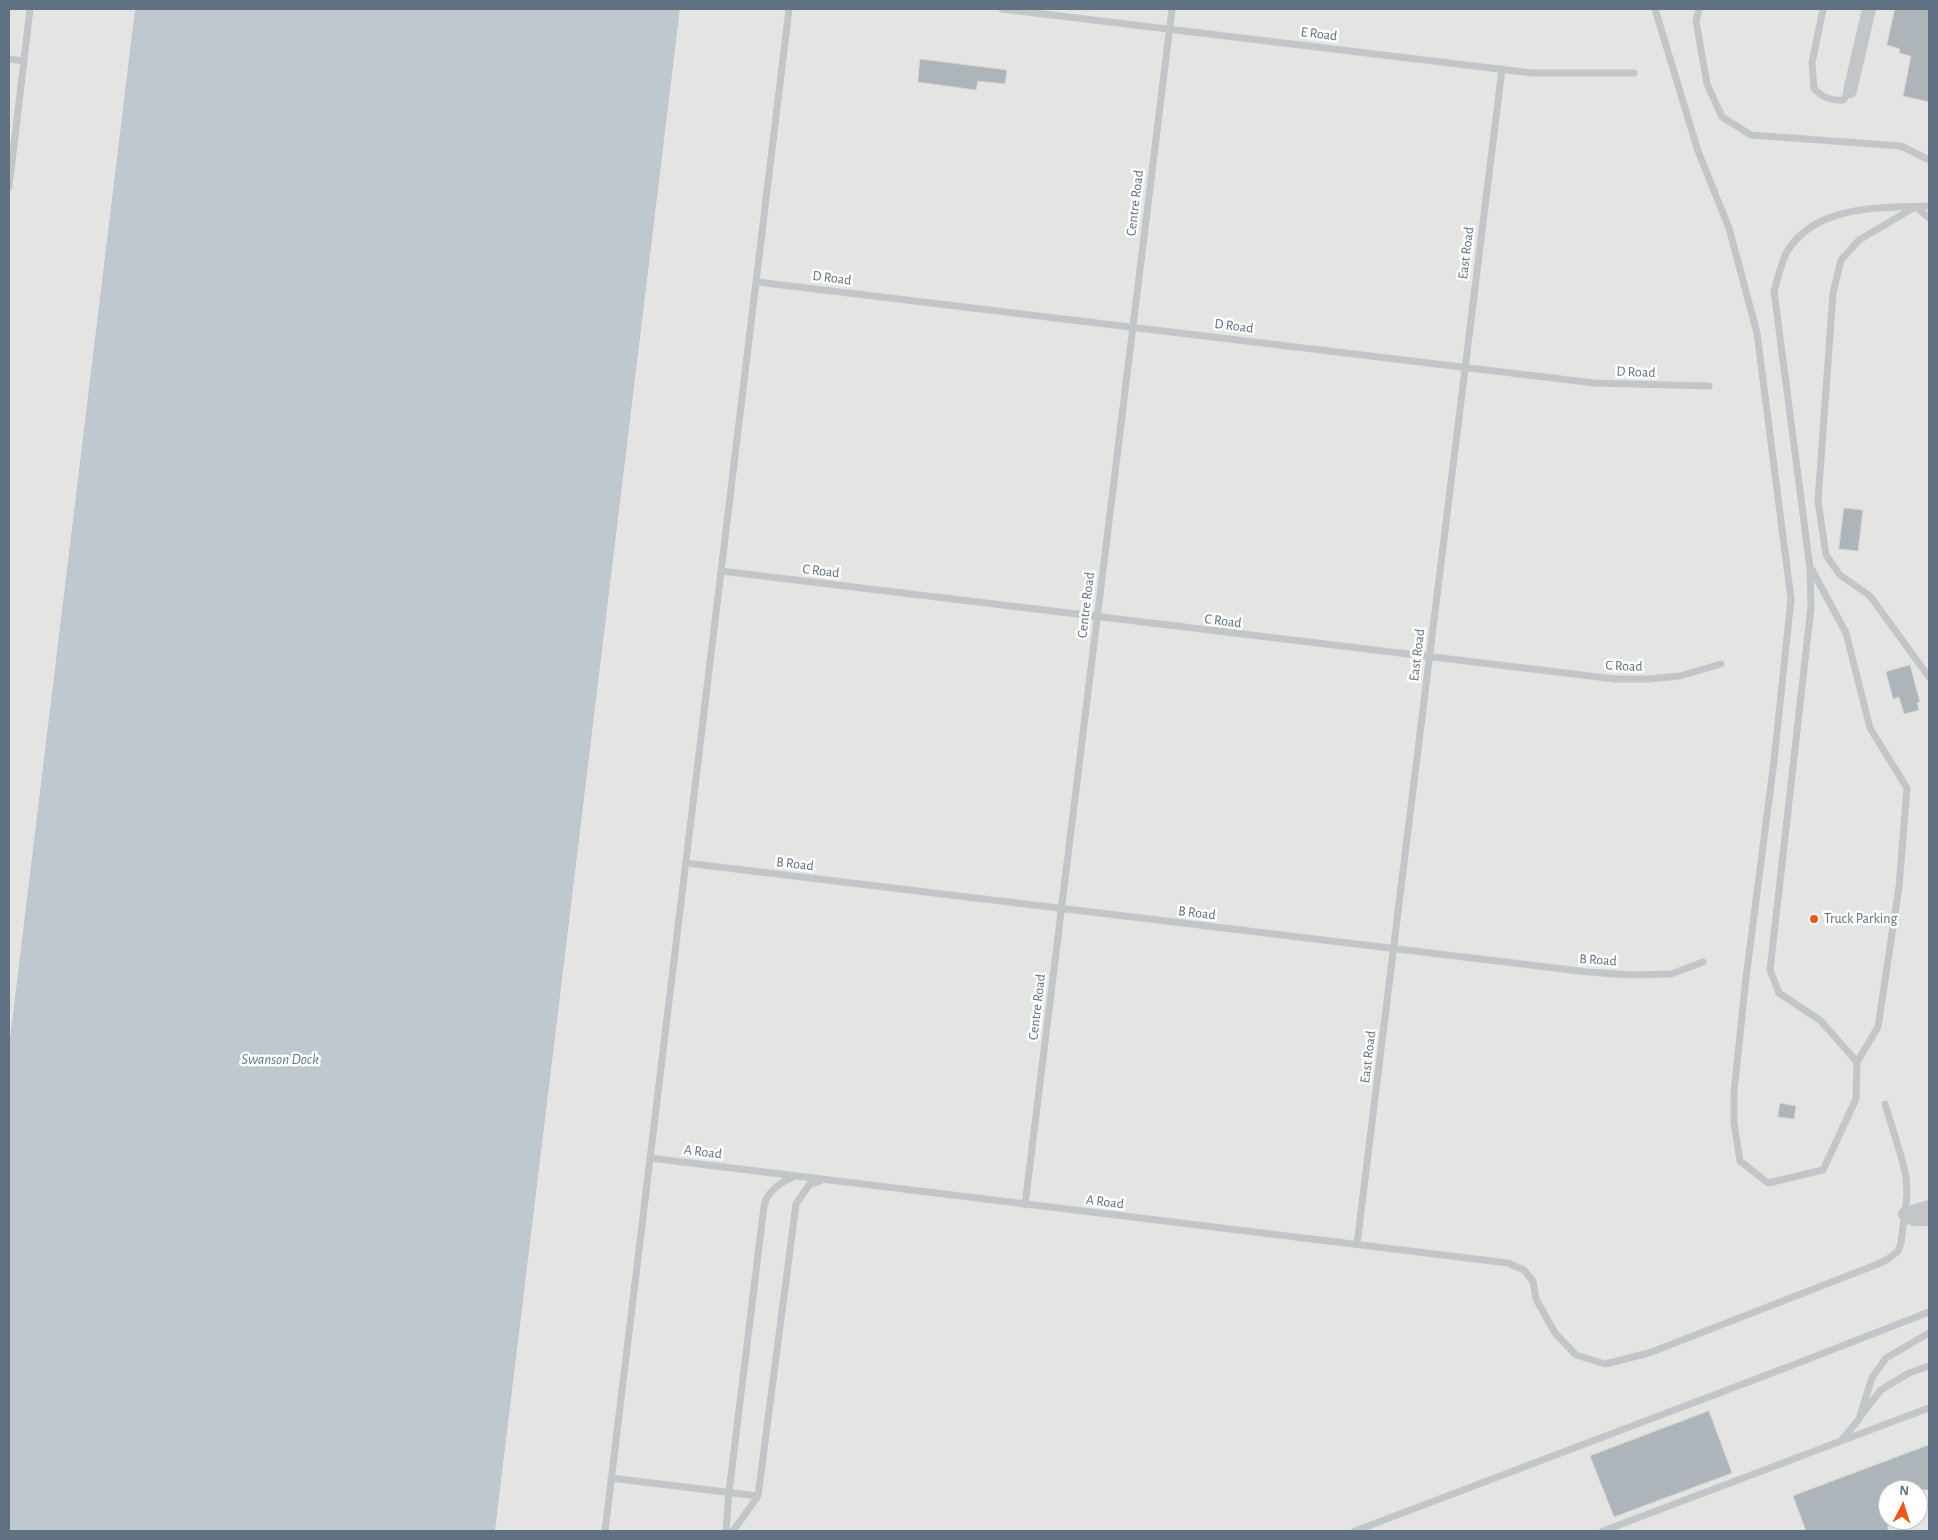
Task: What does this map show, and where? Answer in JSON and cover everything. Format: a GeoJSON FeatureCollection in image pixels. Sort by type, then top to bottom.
{"type":"FeatureCollection","features":[{"type":"Feature","properties":{"kind":"street"},"geometry":{"type":"LineString","coordinates":[[1850,91],[1869,9]]}},
{"type":"Feature","properties":{"kind":"street"},"geometry":{"type":"LineString","coordinates":[[1905,1214],[1929,1207]]}},
{"type":"Feature","properties":{"kind":"street"},"geometry":{"type":"LineString","coordinates":[[1905,1214],[1914,1219],[1929,1219]]}},
{"type":"Feature","properties":{"kind":"lane"},"geometry":{"type":"LineString","coordinates":[[9,187],[30,9]]}},
{"type":"Feature","properties":{"kind":"lane"},"geometry":{"type":"LineString","coordinates":[[605,1531],[790,9]]}},
{"type":"Feature","properties":{"kind":"lane","name":"E Road"},"geometry":{"type":"LineString","coordinates":[[1002,9],[1532,73],[1634,73]]}},
{"type":"Feature","properties":{"kind":"lane","name":"Centre Road"},"geometry":{"type":"LineString","coordinates":[[1025,1205],[1172,9]]}},
{"type":"Feature","properties":{"kind":"lane"},"geometry":{"type":"LineString","coordinates":[[1655,9],[1698,151],[1729,228],[1757,333],[1791,599],[1774,761],[1746,978],[1734,1092],[1734,1123],[1740,1161],[1768,1183],[1823,1170],[1856,1099],[1857,1062],[1878,1027],[1899,887],[1907,788],[1870,728],[1846,633],[1810,568]]}},
{"type":"Feature","properties":{"kind":"lane"},"geometry":{"type":"LineString","coordinates":[[1699,9],[1696,21],[1707,84],[1722,117],[1751,135],[1901,146],[1929,160]]}},
{"type":"Feature","properties":{"kind":"lane"},"geometry":{"type":"LineString","coordinates":[[1823,9],[1812,63],[1814,89],[1822,96],[1833,101],[1842,100],[1850,91]]}},
{"type":"Feature","properties":{"kind":"lane"},"geometry":{"type":"LineString","coordinates":[[9,59],[24,61]]}},
{"type":"Feature","properties":{"kind":"lane","name":"East Road"},"geometry":{"type":"LineString","coordinates":[[1357,1244],[1502,69]]}},
{"type":"Feature","properties":{"kind":"lane"},"geometry":{"type":"LineString","coordinates":[[1857,1062],[1821,1021],[1779,993],[1770,970],[1811,607],[1810,568],[1774,291],[1788,249],[1805,229],[1835,215],[1876,208],[1929,206]]}},
{"type":"Feature","properties":{"kind":"lane"},"geometry":{"type":"LineString","coordinates":[[1916,207],[1929,212]]}},
{"type":"Feature","properties":{"kind":"lane"},"geometry":{"type":"LineString","coordinates":[[1916,207],[1929,218]]}},
{"type":"Feature","properties":{"kind":"lane"},"geometry":{"type":"LineString","coordinates":[[1916,207],[1859,240],[1841,260],[1833,293],[1818,501],[1826,555],[1840,575],[1870,596],[1929,677]]}},
{"type":"Feature","properties":{"kind":"lane","name":"D Road"},"geometry":{"type":"LineString","coordinates":[[757,282],[1594,383],[1709,386]]}},
{"type":"Feature","properties":{"kind":"lane","name":"C Road"},"geometry":{"type":"LineString","coordinates":[[721,571],[1097,618],[1614,679],[1648,680],[1680,676],[1721,664]]}},
{"type":"Feature","properties":{"kind":"lane","name":"B Road"},"geometry":{"type":"LineString","coordinates":[[686,863],[1061,910],[1588,972],[1632,975],[1671,974],[1703,962]]}},
{"type":"Feature","properties":{"kind":"lane","name":"A Road"},"geometry":{"type":"LineString","coordinates":[[650,1158],[1508,1263],[1524,1270],[1533,1281],[1536,1299],[1555,1333],[1576,1355],[1605,1364],[1649,1353],[1888,1259],[1898,1252],[1905,1214],[1906,1176],[1885,1104]]}},
{"type":"Feature","properties":{"kind":"lane"},"geometry":{"type":"LineString","coordinates":[[726,1531],[729,1492],[765,1200],[773,1189],[796,1176]]}},
{"type":"Feature","properties":{"kind":"lane"},"geometry":{"type":"LineString","coordinates":[[733,1531],[758,1496],[795,1209],[799,1197],[809,1186],[814,1182],[826,1180]]}},
{"type":"Feature","properties":{"kind":"lane"},"geometry":{"type":"LineString","coordinates":[[1355,1531],[1929,1312]]}},
{"type":"Feature","properties":{"kind":"lane"},"geometry":{"type":"LineString","coordinates":[[1859,1419],[1872,1378],[1886,1358],[1929,1333]]}},
{"type":"Feature","properties":{"kind":"lane"},"geometry":{"type":"LineString","coordinates":[[1841,1442],[1882,1390],[1909,1373],[1929,1366]]}},
{"type":"Feature","properties":{"kind":"lane"},"geometry":{"type":"LineString","coordinates":[[1603,1531],[1929,1408]]}},
{"type":"Feature","properties":{"kind":"lane"},"geometry":{"type":"LineString","coordinates":[[611,1478],[758,1496]]}},
{"type":"Feature","properties":{"kind":"shaded area"},"geometry":{"type":"Polygon","coordinates":[[[9,9],[135,9],[9,1046],[9,9]]]}},
{"type":"Feature","properties":{"kind":"shaded area"},"geometry":{"type":"Polygon","coordinates":[[[680,9],[1929,9],[1929,1531],[495,1531],[680,9]]]}},
{"type":"Feature","properties":{"kind":"water","name":"Swanson Dock"},"geometry":{"type":"Polygon","coordinates":[[[135,9],[680,9],[495,1531],[9,1531],[9,1046],[135,9]]]}},
{"type":"Feature","properties":{"kind":"building"},"geometry":{"type":"Polygon","coordinates":[[[1895,9],[1929,9],[1929,102],[1903,96],[1911,56],[1899,53],[1900,49],[1887,45],[1895,9]]]}},
{"type":"Feature","properties":{"kind":"building"},"geometry":{"type":"Polygon","coordinates":[[[920,59],[1007,70],[1005,84],[978,81],[976,90],[918,82],[920,59]]]}},
{"type":"Feature","properties":{"kind":"building"},"geometry":{"type":"Polygon","coordinates":[[[1844,508],[1863,510],[1858,551],[1839,549],[1844,508]]]}},
{"type":"Feature","properties":{"kind":"building"},"geometry":{"type":"Polygon","coordinates":[[[1910,665],[1920,702],[1917,703],[1919,710],[1904,714],[1899,697],[1893,699],[1886,672],[1910,665]]]}},
{"type":"Feature","properties":{"kind":"building"},"geometry":{"type":"Polygon","coordinates":[[[1780,1103],[1796,1106],[1794,1119],[1778,1117],[1780,1103]]]}},
{"type":"Feature","properties":{"kind":"building"},"geometry":{"type":"Polygon","coordinates":[[[1709,1411],[1732,1473],[1614,1517],[1590,1456],[1709,1411]]]}},
{"type":"Feature","properties":{"kind":"building"},"geometry":{"type":"Polygon","coordinates":[[[1929,1445],[1929,1490],[1928,1480],[1878,1480],[1878,1530],[1888,1531],[1806,1531],[1793,1496],[1929,1445]]]}},
{"type":"Feature","properties":{"kind":"place","name":"Truck Parking"},"geometry":{"type":"Point","coordinates":[1814,919]}}]}
